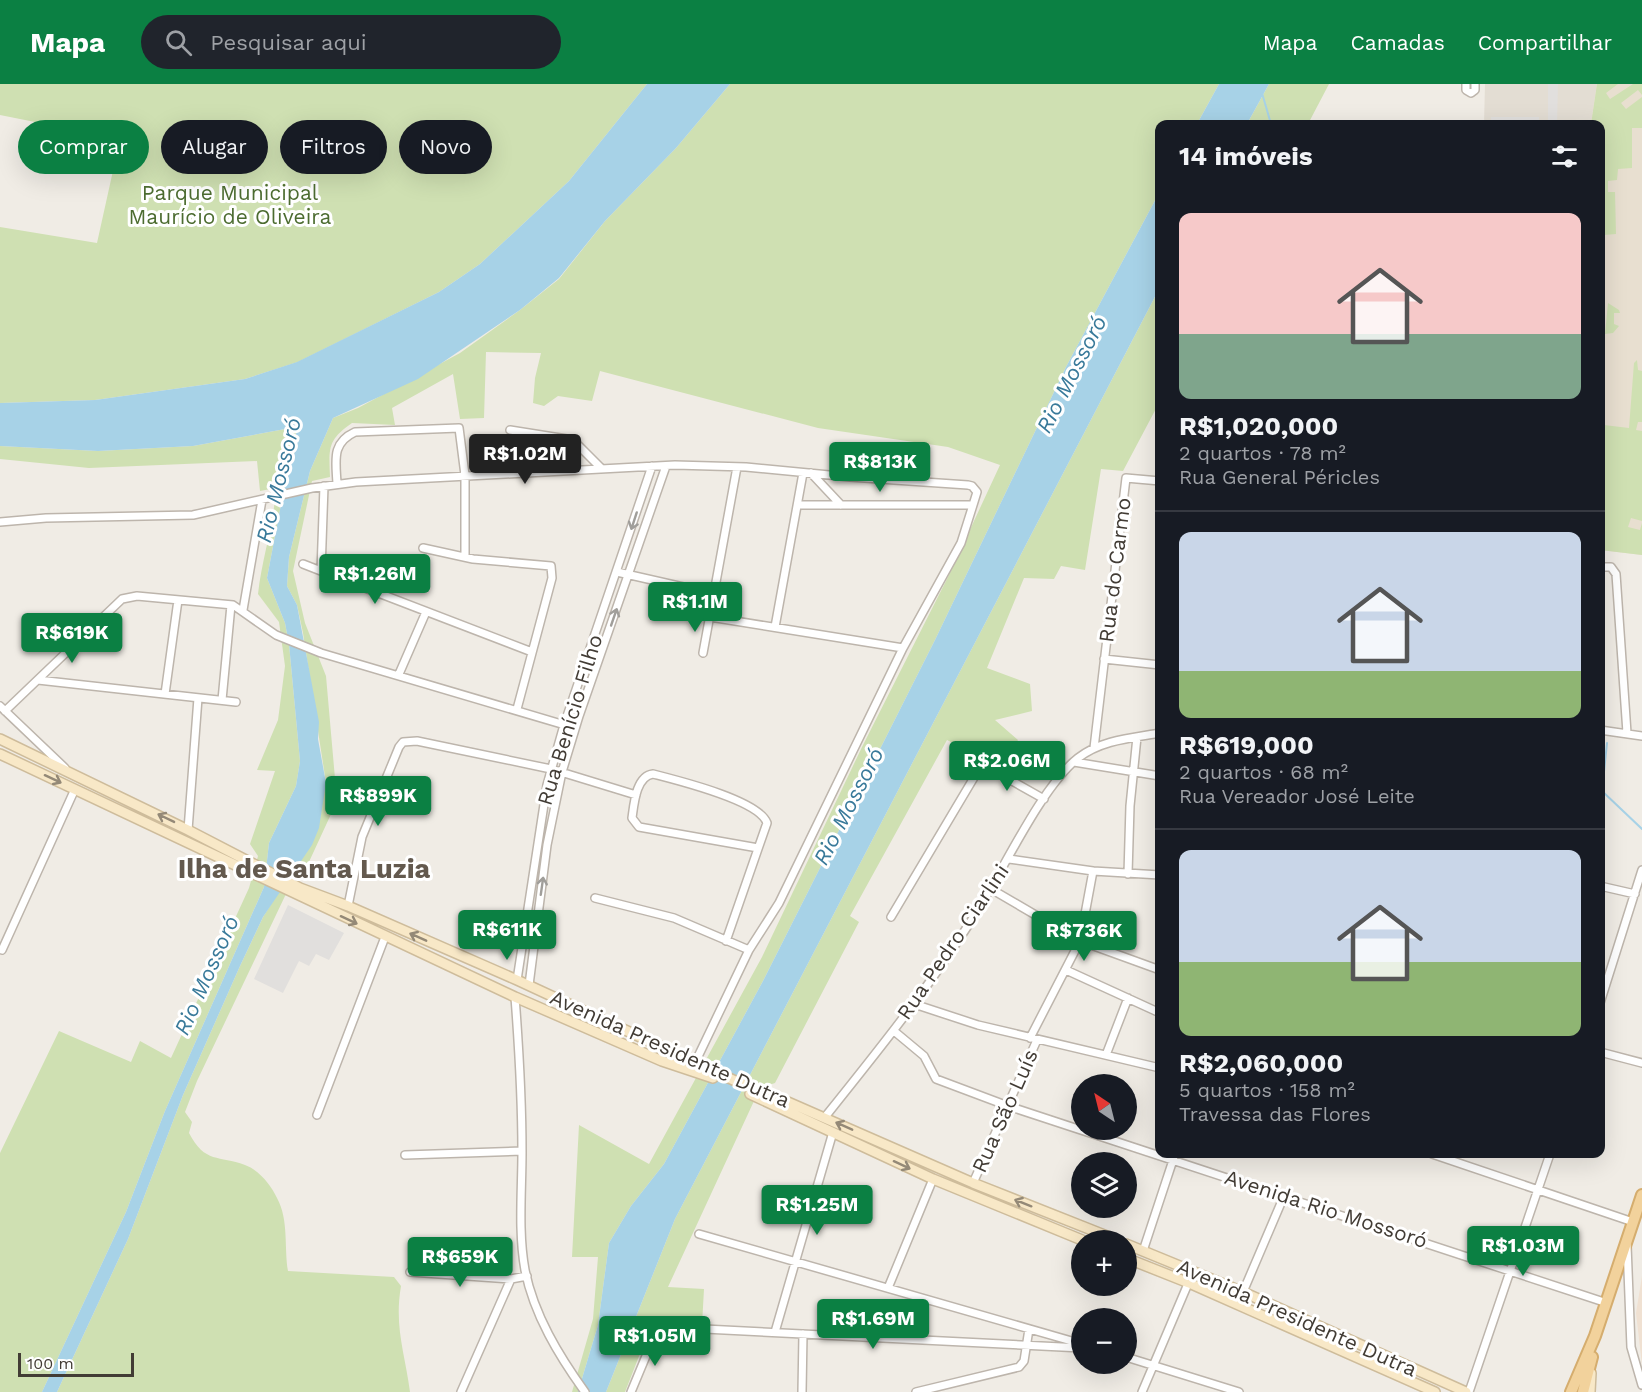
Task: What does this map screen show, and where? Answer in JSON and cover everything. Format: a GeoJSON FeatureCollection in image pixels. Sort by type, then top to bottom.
{"type":"FeatureCollection","features":[{"type":"Feature","properties":{"kind":"main road","name":"Avenida Presidente Dutra"},"geometry":{"type":"LineString","coordinates":[[0,738],[189,830],[253,869]]}},
{"type":"Feature","properties":{"kind":"main road","name":"Avenida Presidente Dutra"},"geometry":{"type":"LineString","coordinates":[[0,754],[253,869],[384,937],[515,997],[662,1061],[696,1067]]}},
{"type":"Feature","properties":{"kind":"main road"},"geometry":{"type":"LineString","coordinates":[[122,811],[128,800]]}},
{"type":"Feature","properties":{"kind":"main road","name":"Avenida Presidente Dutra"},"geometry":{"type":"LineString","coordinates":[[298,891],[348,906],[452,951],[665,1047],[696,1067],[933,1179],[1071,1236]]}},
{"type":"Feature","properties":{"kind":"main road"},"geometry":{"type":"LineString","coordinates":[[445,964],[452,951]]}},
{"type":"Feature","properties":{"kind":"main road","name":"Avenida Presidente Dutra"},"geometry":{"type":"LineString","coordinates":[[756,1094],[825,1117],[974,1183],[1092,1230]]}},
{"type":"Feature","properties":{"kind":"main road"},"geometry":{"type":"LineString","coordinates":[[1571,1392],[1596,1336],[1642,1196]]}},
{"type":"Feature","properties":{"kind":"main road"},"geometry":{"type":"LineString","coordinates":[[1052,1228],[1056,1216]]}},
{"type":"Feature","properties":{"kind":"main road","name":"Avenida Presidente Dutra"},"geometry":{"type":"LineString","coordinates":[[1137,1249],[1243,1292],[1468,1392]]}},
{"type":"Feature","properties":{"kind":"main road","name":"Avenida Presidente Dutra"},"geometry":{"type":"LineString","coordinates":[[1137,1262],[1189,1283],[1435,1392]]}},
{"type":"Feature","properties":{"kind":"main road"},"geometry":{"type":"LineString","coordinates":[[1583,1392],[1596,1336]]}},
{"type":"Feature","properties":{"kind":"main road"},"geometry":{"type":"LineString","coordinates":[[1338,1348],[1342,1337]]}},
{"type":"Feature","properties":{"kind":"main road"},"geometry":{"type":"LineString","coordinates":[[1590,1392],[1591,1361]]}},
{"type":"Feature","properties":{"kind":"street"},"geometry":{"type":"LineString","coordinates":[[1466,84],[1466,90],[1471,93],[1475,90],[1475,84]]}},
{"type":"Feature","properties":{"kind":"street"},"geometry":{"type":"LineString","coordinates":[[337,484],[336,448],[355,432],[459,428],[465,475],[465,557]]}},
{"type":"Feature","properties":{"kind":"street"},"geometry":{"type":"LineString","coordinates":[[510,430],[573,440],[601,468]]}},
{"type":"Feature","properties":{"kind":"street"},"geometry":{"type":"LineString","coordinates":[[0,522],[57,518],[193,515],[337,484],[652,466],[737,467],[968,484],[976,489],[961,543],[903,648],[779,903],[749,950],[696,1067]]}},
{"type":"Feature","properties":{"kind":"street","name":"Rua Benício Filho"},"geometry":{"type":"LineString","coordinates":[[517,980],[539,828],[551,769],[652,466]]}},
{"type":"Feature","properties":{"kind":"street","name":"Rua Benício Filho"},"geometry":{"type":"LineString","coordinates":[[529,986],[550,830],[562,772],[575,728],[666,466]]}},
{"type":"Feature","properties":{"kind":"street"},"geometry":{"type":"LineString","coordinates":[[703,653],[737,467]]}},
{"type":"Feature","properties":{"kind":"street"},"geometry":{"type":"LineString","coordinates":[[776,627],[803,473]]}},
{"type":"Feature","properties":{"kind":"street"},"geometry":{"type":"LineString","coordinates":[[812,473],[841,505]]}},
{"type":"Feature","properties":{"kind":"street","name":"Rua do Carmo"},"geometry":{"type":"LineString","coordinates":[[1094,748],[1126,478],[1155,481]]}},
{"type":"Feature","properties":{"kind":"street"},"geometry":{"type":"LineString","coordinates":[[321,571],[324,486]]}},
{"type":"Feature","properties":{"kind":"street"},"geometry":{"type":"LineString","coordinates":[[243,610],[266,498]]}},
{"type":"Feature","properties":{"kind":"street"},"geometry":{"type":"LineString","coordinates":[[798,505],[973,505]]}},
{"type":"Feature","properties":{"kind":"street"},"geometry":{"type":"LineString","coordinates":[[423,548],[465,557],[551,566],[554,573],[517,709]]}},
{"type":"Feature","properties":{"kind":"street"},"geometry":{"type":"LineString","coordinates":[[303,564],[532,652]]}},
{"type":"Feature","properties":{"kind":"street"},"geometry":{"type":"LineString","coordinates":[[1605,567],[1611,567],[1616,574],[1628,733]]}},
{"type":"Feature","properties":{"kind":"street"},"geometry":{"type":"LineString","coordinates":[[617,572],[714,594]]}},
{"type":"Feature","properties":{"kind":"street"},"geometry":{"type":"LineString","coordinates":[[68,771],[3,708],[38,680],[122,599],[137,596],[231,605],[243,610],[276,634],[321,653],[399,674],[575,728]]}},
{"type":"Feature","properties":{"kind":"street"},"geometry":{"type":"LineString","coordinates":[[165,694],[178,600]]}},
{"type":"Feature","properties":{"kind":"street"},"geometry":{"type":"LineString","coordinates":[[222,700],[231,605]]}},
{"type":"Feature","properties":{"kind":"street"},"geometry":{"type":"LineString","coordinates":[[399,674],[426,612]]}},
{"type":"Feature","properties":{"kind":"street"},"geometry":{"type":"LineString","coordinates":[[710,617],[903,648]]}},
{"type":"Feature","properties":{"kind":"street","name":"Rua do Carmo"},"geometry":{"type":"LineString","coordinates":[[1104,659],[1155,664]]}},
{"type":"Feature","properties":{"kind":"street"},"geometry":{"type":"LineString","coordinates":[[38,680],[236,702]]}},
{"type":"Feature","properties":{"kind":"street"},"geometry":{"type":"LineString","coordinates":[[189,830],[198,698]]}},
{"type":"Feature","properties":{"kind":"street"},"geometry":{"type":"LineString","coordinates":[[1605,731],[1642,736]]}},
{"type":"Feature","properties":{"kind":"street"},"geometry":{"type":"LineString","coordinates":[[1094,748],[1155,734]]}},
{"type":"Feature","properties":{"kind":"street"},"geometry":{"type":"LineString","coordinates":[[1128,874],[1130,806],[1137,737]]}},
{"type":"Feature","properties":{"kind":"street"},"geometry":{"type":"LineString","coordinates":[[348,906],[366,823],[403,742],[417,741],[551,769],[636,795]]}},
{"type":"Feature","properties":{"kind":"street","name":"Rua Pedro Ciarlini"},"geometry":{"type":"LineString","coordinates":[[825,1117],[914,1004],[991,889],[1044,798],[1074,762],[1094,748]]}},
{"type":"Feature","properties":{"kind":"street"},"geometry":{"type":"LineString","coordinates":[[1074,762],[1155,775]]}},
{"type":"Feature","properties":{"kind":"street"},"geometry":{"type":"LineString","coordinates":[[891,917],[982,764],[1044,798]]}},
{"type":"Feature","properties":{"kind":"street"},"geometry":{"type":"LineString","coordinates":[[726,941],[758,848],[766,820],[759,812],[709,790],[653,774],[644,778],[636,795],[632,818],[636,825],[758,848]]}},
{"type":"Feature","properties":{"kind":"street"},"geometry":{"type":"LineString","coordinates":[[2,950],[75,789]]}},
{"type":"Feature","properties":{"kind":"street"},"geometry":{"type":"LineString","coordinates":[[539,828],[550,830]]}},
{"type":"Feature","properties":{"kind":"street"},"geometry":{"type":"LineString","coordinates":[[1009,858],[1093,871],[1155,875]]}},
{"type":"Feature","properties":{"kind":"street"},"geometry":{"type":"LineString","coordinates":[[1605,979],[1642,870]]}},
{"type":"Feature","properties":{"kind":"street","name":"Rua São Luís"},"geometry":{"type":"LineString","coordinates":[[974,1183],[1034,1039],[1080,941],[1093,871]]}},
{"type":"Feature","properties":{"kind":"street"},"geometry":{"type":"LineString","coordinates":[[1605,887],[1635,894]]}},
{"type":"Feature","properties":{"kind":"street"},"geometry":{"type":"LineString","coordinates":[[991,889],[1080,941],[1155,968]]}},
{"type":"Feature","properties":{"kind":"street"},"geometry":{"type":"LineString","coordinates":[[595,898],[674,918],[749,950]]}},
{"type":"Feature","properties":{"kind":"street"},"geometry":{"type":"LineString","coordinates":[[526,915],[538,917]]}},
{"type":"Feature","properties":{"kind":"street"},"geometry":{"type":"LineString","coordinates":[[317,1115],[384,937]]}},
{"type":"Feature","properties":{"kind":"street"},"geometry":{"type":"LineString","coordinates":[[1066,970],[1155,1011]]}},
{"type":"Feature","properties":{"kind":"street"},"geometry":{"type":"LineString","coordinates":[[515,997],[521,1082],[522,1242],[526,1276],[540,1316],[575,1379],[585,1392]]}},
{"type":"Feature","properties":{"kind":"street"},"geometry":{"type":"LineString","coordinates":[[1106,1055],[1128,998]]}},
{"type":"Feature","properties":{"kind":"street"},"geometry":{"type":"LineString","coordinates":[[914,1004],[978,1025],[1155,1067]]}},
{"type":"Feature","properties":{"kind":"street","name":"Avenida Rio Mossoró"},"geometry":{"type":"LineString","coordinates":[[894,1031],[924,1056],[936,1079],[1008,1106],[1155,1150]]}},
{"type":"Feature","properties":{"kind":"street"},"geometry":{"type":"LineString","coordinates":[[1605,1053],[1642,1063]]}},
{"type":"Feature","properties":{"kind":"street"},"geometry":{"type":"LineString","coordinates":[[775,1332],[833,1132]]}},
{"type":"Feature","properties":{"kind":"street"},"geometry":{"type":"LineString","coordinates":[[405,1155],[522,1151]]}},
{"type":"Feature","properties":{"kind":"street"},"geometry":{"type":"LineString","coordinates":[[1143,1251],[1173,1158]]}},
{"type":"Feature","properties":{"kind":"street","name":"Avenida Rio Mossoró"},"geometry":{"type":"LineString","coordinates":[[1180,1158],[1284,1196],[1607,1303]]}},
{"type":"Feature","properties":{"kind":"street"},"geometry":{"type":"LineString","coordinates":[[1443,1158],[1633,1222]]}},
{"type":"Feature","properties":{"kind":"street"},"geometry":{"type":"LineString","coordinates":[[1468,1392],[1512,1271],[1549,1158]]}},
{"type":"Feature","properties":{"kind":"street"},"geometry":{"type":"LineString","coordinates":[[888,1288],[933,1179]]}},
{"type":"Feature","properties":{"kind":"street"},"geometry":{"type":"LineString","coordinates":[[1243,1292],[1284,1196]]}},
{"type":"Feature","properties":{"kind":"street"},"geometry":{"type":"LineString","coordinates":[[699,1234],[1071,1342]]}},
{"type":"Feature","properties":{"kind":"street"},"geometry":{"type":"LineString","coordinates":[[1627,1240],[1631,1347],[1642,1385]]}},
{"type":"Feature","properties":{"kind":"street"},"geometry":{"type":"LineString","coordinates":[[411,1272],[511,1279],[526,1276]]}},
{"type":"Feature","properties":{"kind":"street"},"geometry":{"type":"LineString","coordinates":[[1142,1392],[1193,1272]]}},
{"type":"Feature","properties":{"kind":"street"},"geometry":{"type":"LineString","coordinates":[[461,1392],[511,1279]]}},
{"type":"Feature","properties":{"kind":"street"},"geometry":{"type":"LineString","coordinates":[[631,1392],[656,1332],[665,1327],[1027,1346],[1071,1346]]}},
{"type":"Feature","properties":{"kind":"street"},"geometry":{"type":"LineString","coordinates":[[916,1392],[1011,1371],[1024,1361],[1029,1329]]}},
{"type":"Feature","properties":{"kind":"street"},"geometry":{"type":"LineString","coordinates":[[802,1392],[803,1334]]}},
{"type":"Feature","properties":{"kind":"street"},"geometry":{"type":"LineString","coordinates":[[1137,1360],[1239,1392]]}},
{"type":"Feature","properties":{"kind":"shaded area"},"geometry":{"type":"Polygon","coordinates":[[[1485,84],[1597,84],[1592,120],[1484,120],[1485,84]]]}},
{"type":"Feature","properties":{"kind":"shaded area"},"geometry":{"type":"Polygon","coordinates":[[[1548,84],[1558,84],[1557,120],[1548,120],[1548,84]]]}},
{"type":"Feature","properties":{"kind":"shaded area"},"geometry":{"type":"Polygon","coordinates":[[[1597,84],[1642,84],[1642,555],[1605,550],[1605,120],[1592,120],[1597,84]]]}},
{"type":"Feature","properties":{"kind":"shaded area"},"geometry":{"type":"Polygon","coordinates":[[[1491,117],[1539,117],[1539,120],[1491,120],[1491,117]]]}},
{"type":"Feature","properties":{"kind":"shaded area"},"geometry":{"type":"Polygon","coordinates":[[[288,905],[344,933],[329,960],[316,954],[309,966],[299,961],[283,993],[254,979],[288,905]]]}},
{"type":"Feature","properties":{"kind":"shaded area"},"geometry":{"type":"Polygon","coordinates":[[[1642,1276],[1642,1365],[1636,1313],[1642,1276]]]}},
{"type":"Feature","properties":{"kind":"green space","name":"Parque Municipal Maurício de Oliveira"},"geometry":{"type":"Polygon","coordinates":[[[0,84],[647,84],[569,181],[480,264],[439,292],[298,362],[245,379],[95,400],[0,403],[0,227],[97,243],[112,174],[149,174],[149,120],[25,120],[0,115],[0,84]]]}},
{"type":"Feature","properties":{"kind":"green space"},"geometry":{"type":"Polygon","coordinates":[[[730,84],[1219,84],[1199,120],[1155,120],[1155,200],[1066,367],[935,640],[763,981],[664,1164],[631,1206],[609,1243],[598,1325],[578,1392],[572,1392],[593,1319],[598,1257],[572,1257],[579,1125],[649,1164],[762,957],[862,747],[948,577],[1000,465],[948,447],[818,428],[600,371],[592,401],[558,396],[544,406],[533,403],[535,378],[541,353],[486,352],[484,418],[460,419],[453,374],[392,408],[395,425],[352,423],[338,435],[331,446],[330,477],[312,481],[293,571],[305,623],[326,676],[336,790],[332,812],[308,864],[285,896],[197,1081],[185,1112],[192,1122],[189,1133],[201,1150],[213,1157],[250,1167],[264,1178],[271,1188],[281,1206],[283,1215],[288,1271],[394,1277],[401,1286],[399,1327],[410,1392],[57,1392],[128,1239],[183,1095],[263,917],[290,874],[326,783],[303,633],[297,605],[287,586],[289,557],[310,471],[333,418],[358,408],[460,353],[520,310],[559,279],[605,221],[676,148],[730,84]]]}},
{"type":"Feature","properties":{"kind":"green space"},"geometry":{"type":"Polygon","coordinates":[[[1269,84],[1329,84],[1310,120],[1249,120],[1269,84]]]}},
{"type":"Feature","properties":{"kind":"green space"},"geometry":{"type":"Polygon","coordinates":[[[1597,84],[1618,84],[1606,93],[1610,99],[1633,84],[1642,84],[1642,95],[1638,90],[1621,103],[1626,109],[1642,97],[1642,128],[1632,128],[1632,168],[1618,169],[1617,180],[1608,181],[1608,192],[1615,192],[1616,234],[1605,235],[1605,120],[1592,120],[1597,84]]]}},
{"type":"Feature","properties":{"kind":"green space"},"geometry":{"type":"Polygon","coordinates":[[[1155,297],[1155,411],[1123,471],[1101,469],[1085,570],[1061,566],[1054,579],[1024,578],[987,668],[1030,684],[1032,711],[995,720],[1018,740],[1001,768],[947,740],[850,916],[859,922],[775,1083],[760,1088],[668,1287],[704,1289],[702,1325],[652,1323],[625,1392],[606,1392],[675,1219],[1155,297]]]}},
{"type":"Feature","properties":{"kind":"green space"},"geometry":{"type":"Polygon","coordinates":[[[1608,303],[1619,310],[1620,313],[1614,313],[1614,324],[1619,326],[1613,333],[1605,334],[1608,303]]]}},
{"type":"Feature","properties":{"kind":"green space"},"geometry":{"type":"Polygon","coordinates":[[[1637,360],[1638,370],[1642,371],[1642,422],[1638,422],[1636,430],[1642,431],[1642,521],[1631,518],[1628,527],[1640,530],[1642,523],[1642,555],[1605,551],[1605,425],[1629,428],[1634,363],[1637,360]]]}},
{"type":"Feature","properties":{"kind":"green space"},"geometry":{"type":"Polygon","coordinates":[[[296,427],[296,447],[283,494],[267,578],[285,623],[289,644],[300,761],[296,786],[269,843],[264,887],[165,1111],[126,1212],[42,1392],[0,1392],[0,1153],[59,1031],[131,1062],[140,1041],[171,1058],[249,888],[258,856],[250,844],[275,771],[257,770],[278,720],[285,666],[279,622],[258,594],[276,488],[260,491],[257,461],[89,468],[0,459],[0,446],[98,451],[193,446],[296,427]]]}},
{"type":"Feature","properties":{"kind":"water"},"geometry":{"type":"Polygon","coordinates":[[[647,84],[730,84],[676,148],[605,221],[559,278],[520,310],[418,379],[333,418],[310,471],[289,557],[287,586],[297,605],[319,722],[318,739],[326,783],[319,828],[312,845],[263,917],[240,966],[183,1095],[128,1239],[57,1392],[42,1392],[126,1212],[165,1111],[264,887],[269,843],[296,786],[300,761],[289,644],[285,623],[267,578],[283,494],[296,447],[296,427],[193,446],[98,451],[0,446],[0,403],[95,400],[245,379],[297,362],[439,292],[480,264],[569,181],[647,84]]]}},
{"type":"Feature","properties":{"kind":"water"},"geometry":{"type":"Polygon","coordinates":[[[1219,84],[1269,84],[1249,120],[1199,120],[1219,84]]]}},
{"type":"Feature","properties":{"kind":"water","name":"Rio Mossoró"},"geometry":{"type":"Polygon","coordinates":[[[1155,200],[1155,297],[675,1219],[606,1392],[578,1392],[598,1325],[609,1243],[631,1206],[664,1164],[763,981],[935,640],[1066,367],[1155,200]]]}},
{"type":"Feature","properties":{"kind":"waterway"},"geometry":{"type":"LineString","coordinates":[[1262,93],[1270,120]]}},
{"type":"Feature","properties":{"kind":"waterway"},"geometry":{"type":"LineString","coordinates":[[1605,762],[1607,743]]}},
{"type":"Feature","properties":{"kind":"waterway"},"geometry":{"type":"LineString","coordinates":[[1605,794],[1642,829]]}},
{"type":"Feature","properties":{"kind":"district","name":"Ilha de Santa Luzia"},"geometry":{"type":"Point","coordinates":[304,869]}}]}
